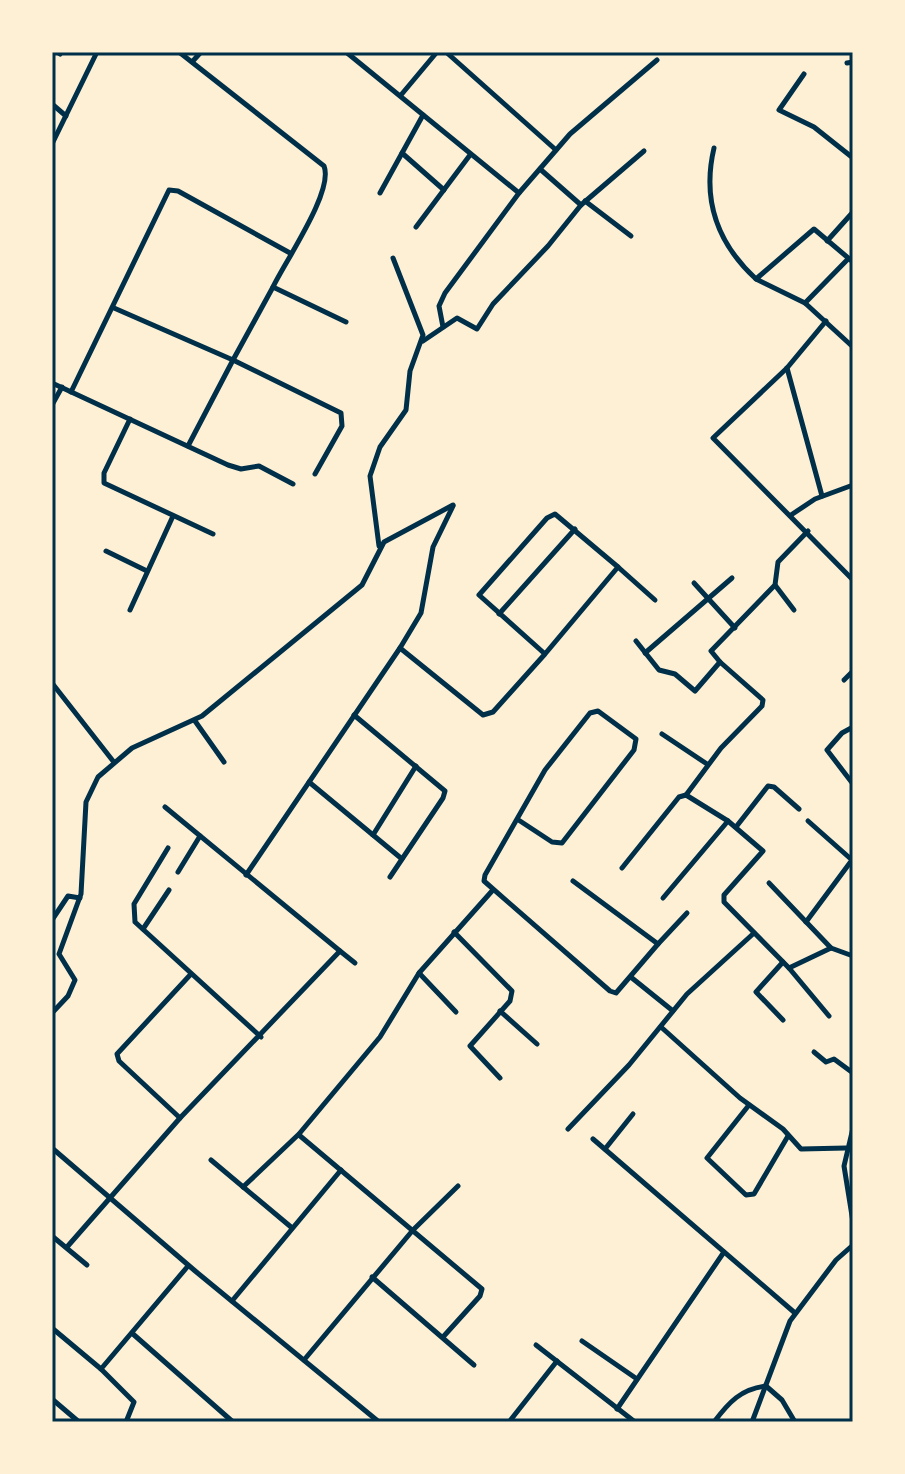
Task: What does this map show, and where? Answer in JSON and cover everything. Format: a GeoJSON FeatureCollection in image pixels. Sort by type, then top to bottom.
{"type":"FeatureCollection","features":[{"type":"Feature","properties":{"kind":"street"},"geometry":{"type":"LineString","coordinates":[[179,52],[324,166],[327,174],[322,194],[188,446]]}},
{"type":"Feature","properties":{"kind":"street"},"geometry":{"type":"LineString","coordinates":[[192,62],[201,52]]}},
{"type":"Feature","properties":{"kind":"street"},"geometry":{"type":"LineString","coordinates":[[346,52],[519,193]]}},
{"type":"Feature","properties":{"kind":"street"},"geometry":{"type":"LineString","coordinates":[[401,95],[437,52]]}},
{"type":"Feature","properties":{"kind":"street"},"geometry":{"type":"LineString","coordinates":[[446,52],[556,150]]}},
{"type":"Feature","properties":{"kind":"street"},"geometry":{"type":"LineString","coordinates":[[52,144],[94,53]]}},
{"type":"Feature","properties":{"kind":"street"},"geometry":{"type":"LineString","coordinates":[[443,327],[439,306],[445,293],[519,193],[556,150],[606,101],[657,60]]}},
{"type":"Feature","properties":{"kind":"street"},"geometry":{"type":"LineString","coordinates":[[804,74],[779,110],[814,127],[853,158]]}},
{"type":"Feature","properties":{"kind":"street"},"geometry":{"type":"LineString","coordinates":[[52,104],[66,116]]}},
{"type":"Feature","properties":{"kind":"street"},"geometry":{"type":"LineString","coordinates":[[380,193],[423,115]]}},
{"type":"Feature","properties":{"kind":"street"},"geometry":{"type":"LineString","coordinates":[[714,148],[708,183],[712,208],[734,254],[756,279],[805,303],[853,347]]}},
{"type":"Feature","properties":{"kind":"street"},"geometry":{"type":"LineString","coordinates":[[380,547],[370,476],[380,447],[406,410],[410,371],[423,341],[457,318],[477,329],[493,304],[548,246],[583,203],[644,151]]}},
{"type":"Feature","properties":{"kind":"street"},"geometry":{"type":"LineString","coordinates":[[402,153],[444,190]]}},
{"type":"Feature","properties":{"kind":"street"},"geometry":{"type":"LineString","coordinates":[[416,227],[470,155]]}},
{"type":"Feature","properties":{"kind":"street"},"geometry":{"type":"LineString","coordinates":[[540,169],[631,236]]}},
{"type":"Feature","properties":{"kind":"street"},"geometry":{"type":"LineString","coordinates":[[71,392],[169,190],[178,191],[290,253]]}},
{"type":"Feature","properties":{"kind":"street"},"geometry":{"type":"LineString","coordinates":[[827,241],[853,212]]}},
{"type":"Feature","properties":{"kind":"street"},"geometry":{"type":"LineString","coordinates":[[756,279],[811,230],[851,261],[805,303]]}},
{"type":"Feature","properties":{"kind":"street"},"geometry":{"type":"LineString","coordinates":[[393,258],[423,341]]}},
{"type":"Feature","properties":{"kind":"street"},"geometry":{"type":"LineString","coordinates":[[273,287],[346,322]]}},
{"type":"Feature","properties":{"kind":"street"},"geometry":{"type":"LineString","coordinates":[[114,308],[233,360],[341,413],[342,426],[315,474]]}},
{"type":"Feature","properties":{"kind":"street"},"geometry":{"type":"LineString","coordinates":[[826,321],[787,368],[713,438],[853,580]]}},
{"type":"Feature","properties":{"kind":"street"},"geometry":{"type":"LineString","coordinates":[[787,368],[822,496]]}},
{"type":"Feature","properties":{"kind":"street"},"geometry":{"type":"LineString","coordinates":[[52,383],[234,467],[259,466],[293,484]]}},
{"type":"Feature","properties":{"kind":"street"},"geometry":{"type":"LineString","coordinates":[[52,405],[62,387]]}},
{"type":"Feature","properties":{"kind":"street"},"geometry":{"type":"LineString","coordinates":[[130,419],[104,473],[104,483],[213,534]]}},
{"type":"Feature","properties":{"kind":"street"},"geometry":{"type":"LineString","coordinates":[[791,515],[822,496],[853,485]]}},
{"type":"Feature","properties":{"kind":"street"},"geometry":{"type":"LineString","coordinates":[[59,954],[80,898],[86,802],[98,777],[113,761],[156,737],[195,721],[362,585],[380,547],[391,537],[453,505],[433,547],[421,613],[246,875]]}},
{"type":"Feature","properties":{"kind":"street"},"geometry":{"type":"LineString","coordinates":[[545,654],[481,599],[481,589],[550,515],[560,517],[575,529],[655,600]]}},
{"type":"Feature","properties":{"kind":"street"},"geometry":{"type":"LineString","coordinates":[[130,610],[173,516]]}},
{"type":"Feature","properties":{"kind":"street"},"geometry":{"type":"LineString","coordinates":[[499,614],[575,529]]}},
{"type":"Feature","properties":{"kind":"street"},"geometry":{"type":"LineString","coordinates":[[622,868],[672,803],[686,795],[707,764],[764,703],[711,651],[775,585],[778,562],[808,531]]}},
{"type":"Feature","properties":{"kind":"street"},"geometry":{"type":"LineString","coordinates":[[106,551],[147,571]]}},
{"type":"Feature","properties":{"kind":"street"},"geometry":{"type":"LineString","coordinates":[[400,648],[483,715],[493,712],[618,567]]}},
{"type":"Feature","properties":{"kind":"street"},"geometry":{"type":"LineString","coordinates":[[645,653],[732,578]]}},
{"type":"Feature","properties":{"kind":"street"},"geometry":{"type":"LineString","coordinates":[[694,583],[735,628]]}},
{"type":"Feature","properties":{"kind":"street"},"geometry":{"type":"LineString","coordinates":[[775,585],[794,610]]}},
{"type":"Feature","properties":{"kind":"street"},"geometry":{"type":"LineString","coordinates":[[636,641],[659,670],[675,674],[695,691],[720,662]]}},
{"type":"Feature","properties":{"kind":"street"},"geometry":{"type":"LineString","coordinates":[[844,680],[853,671]]}},
{"type":"Feature","properties":{"kind":"street"},"geometry":{"type":"LineString","coordinates":[[52,683],[113,761]]}},
{"type":"Feature","properties":{"kind":"street"},"geometry":{"type":"LineString","coordinates":[[517,819],[552,842],[562,843],[634,750],[636,739],[601,712],[592,711],[545,770],[517,819],[485,875],[484,881],[610,991],[620,991],[687,913]]}},
{"type":"Feature","properties":{"kind":"street"},"geometry":{"type":"LineString","coordinates":[[354,715],[442,787],[445,794],[390,877]]}},
{"type":"Feature","properties":{"kind":"street"},"geometry":{"type":"LineString","coordinates":[[195,721],[224,762]]}},
{"type":"Feature","properties":{"kind":"street"},"geometry":{"type":"LineString","coordinates":[[853,727],[842,733],[827,750],[853,784]]}},
{"type":"Feature","properties":{"kind":"street"},"geometry":{"type":"LineString","coordinates":[[662,734],[707,764]]}},
{"type":"Feature","properties":{"kind":"street"},"geometry":{"type":"LineString","coordinates":[[373,835],[416,766]]}},
{"type":"Feature","properties":{"kind":"street"},"geometry":{"type":"LineString","coordinates":[[309,782],[402,859]]}},
{"type":"Feature","properties":{"kind":"street"},"geometry":{"type":"LineString","coordinates":[[736,827],[768,786],[774,787],[799,809]]}},
{"type":"Feature","properties":{"kind":"street"},"geometry":{"type":"LineString","coordinates":[[686,795],[728,821],[763,851],[723,899],[789,968],[829,1016]]}},
{"type":"Feature","properties":{"kind":"street"},"geometry":{"type":"LineString","coordinates":[[165,807],[355,963]]}},
{"type":"Feature","properties":{"kind":"street"},"geometry":{"type":"LineString","coordinates":[[663,898],[728,821]]}},
{"type":"Feature","properties":{"kind":"street"},"geometry":{"type":"LineString","coordinates":[[806,922],[852,860],[808,821]]}},
{"type":"Feature","properties":{"kind":"street"},"geometry":{"type":"LineString","coordinates":[[178,872],[200,836]]}},
{"type":"Feature","properties":{"kind":"street"},"geometry":{"type":"LineString","coordinates":[[168,848],[134,904],[132,916],[261,1037]]}},
{"type":"Feature","properties":{"kind":"street"},"geometry":{"type":"LineString","coordinates":[[573,881],[658,944]]}},
{"type":"Feature","properties":{"kind":"street"},"geometry":{"type":"LineString","coordinates":[[769,883],[831,948],[853,956]]}},
{"type":"Feature","properties":{"kind":"street"},"geometry":{"type":"LineString","coordinates":[[143,929],[169,890]]}},
{"type":"Feature","properties":{"kind":"street"},"geometry":{"type":"LineString","coordinates":[[243,1187],[299,1134],[380,1037],[419,973],[492,891]]}},
{"type":"Feature","properties":{"kind":"street"},"geometry":{"type":"LineString","coordinates":[[52,920],[68,896],[80,898]]}},
{"type":"Feature","properties":{"kind":"street"},"geometry":{"type":"LineString","coordinates":[[454,932],[512,991],[510,1001],[470,1046],[500,1078]]}},
{"type":"Feature","properties":{"kind":"street"},"geometry":{"type":"LineString","coordinates":[[568,1129],[673,1011],[754,933]]}},
{"type":"Feature","properties":{"kind":"street"},"geometry":{"type":"LineString","coordinates":[[789,968],[831,948]]}},
{"type":"Feature","properties":{"kind":"street"},"geometry":{"type":"LineString","coordinates":[[52,950],[59,954],[75,980],[68,996],[52,1013]]}},
{"type":"Feature","properties":{"kind":"street"},"geometry":{"type":"LineString","coordinates":[[67,1247],[180,1118],[261,1037],[340,951]]}},
{"type":"Feature","properties":{"kind":"street"},"geometry":{"type":"LineString","coordinates":[[783,962],[756,992],[783,1020]]}},
{"type":"Feature","properties":{"kind":"street"},"geometry":{"type":"LineString","coordinates":[[419,973],[456,1012]]}},
{"type":"Feature","properties":{"kind":"street"},"geometry":{"type":"LineString","coordinates":[[180,1118],[119,1061],[117,1054],[191,974]]}},
{"type":"Feature","properties":{"kind":"street"},"geometry":{"type":"LineString","coordinates":[[632,978],[673,1011]]}},
{"type":"Feature","properties":{"kind":"street"},"geometry":{"type":"LineString","coordinates":[[500,1011],[537,1044]]}},
{"type":"Feature","properties":{"kind":"street"},"geometry":{"type":"LineString","coordinates":[[661,1027],[749,1105],[807,1150],[846,1148]]}},
{"type":"Feature","properties":{"kind":"street"},"geometry":{"type":"LineString","coordinates":[[814,1052],[826,1062],[834,1059],[853,1073]]}},
{"type":"Feature","properties":{"kind":"street"},"geometry":{"type":"LineString","coordinates":[[749,1105],[707,1158],[746,1195],[754,1194],[788,1136]]}},
{"type":"Feature","properties":{"kind":"street"},"geometry":{"type":"LineString","coordinates":[[605,1149],[633,1114]]}},
{"type":"Feature","properties":{"kind":"street"},"geometry":{"type":"LineString","coordinates":[[853,1128],[846,1148],[845,1179],[853,1222]]}},
{"type":"Feature","properties":{"kind":"street"},"geometry":{"type":"LineString","coordinates":[[299,1134],[482,1289],[480,1296],[443,1337]]}},
{"type":"Feature","properties":{"kind":"street"},"geometry":{"type":"LineString","coordinates":[[593,1139],[795,1313]]}},
{"type":"Feature","properties":{"kind":"street"},"geometry":{"type":"LineString","coordinates":[[52,1148],[188,1266],[379,1422]]}},
{"type":"Feature","properties":{"kind":"street"},"geometry":{"type":"LineString","coordinates":[[211,1160],[291,1227]]}},
{"type":"Feature","properties":{"kind":"street"},"geometry":{"type":"LineString","coordinates":[[232,1301],[341,1170]]}},
{"type":"Feature","properties":{"kind":"street"},"geometry":{"type":"LineString","coordinates":[[304,1360],[413,1230],[458,1186]]}},
{"type":"Feature","properties":{"kind":"street"},"geometry":{"type":"LineString","coordinates":[[52,1236],[87,1265]]}},
{"type":"Feature","properties":{"kind":"street"},"geometry":{"type":"LineString","coordinates":[[752,1422],[783,1336],[795,1313],[836,1260],[853,1245]]}},
{"type":"Feature","properties":{"kind":"street"},"geometry":{"type":"LineString","coordinates":[[617,1409],[724,1252]]}},
{"type":"Feature","properties":{"kind":"street"},"geometry":{"type":"LineString","coordinates":[[101,1369],[188,1266]]}},
{"type":"Feature","properties":{"kind":"street"},"geometry":{"type":"LineString","coordinates":[[372,1277],[474,1365]]}},
{"type":"Feature","properties":{"kind":"street"},"geometry":{"type":"LineString","coordinates":[[52,1328],[134,1402],[126,1422]]}},
{"type":"Feature","properties":{"kind":"street"},"geometry":{"type":"LineString","coordinates":[[133,1334],[233,1422]]}},
{"type":"Feature","properties":{"kind":"street"},"geometry":{"type":"LineString","coordinates":[[582,1341],[637,1379]]}},
{"type":"Feature","properties":{"kind":"street"},"geometry":{"type":"LineString","coordinates":[[536,1345],[617,1409],[624,1419],[635,1422]]}},
{"type":"Feature","properties":{"kind":"street"},"geometry":{"type":"LineString","coordinates":[[509,1422],[557,1361]]}},
{"type":"Feature","properties":{"kind":"street"},"geometry":{"type":"LineString","coordinates":[[714,1422],[729,1402],[749,1388],[766,1386],[782,1400],[795,1422]]}},
{"type":"Feature","properties":{"kind":"street"},"geometry":{"type":"LineString","coordinates":[[52,1399],[79,1422]]}}]}
